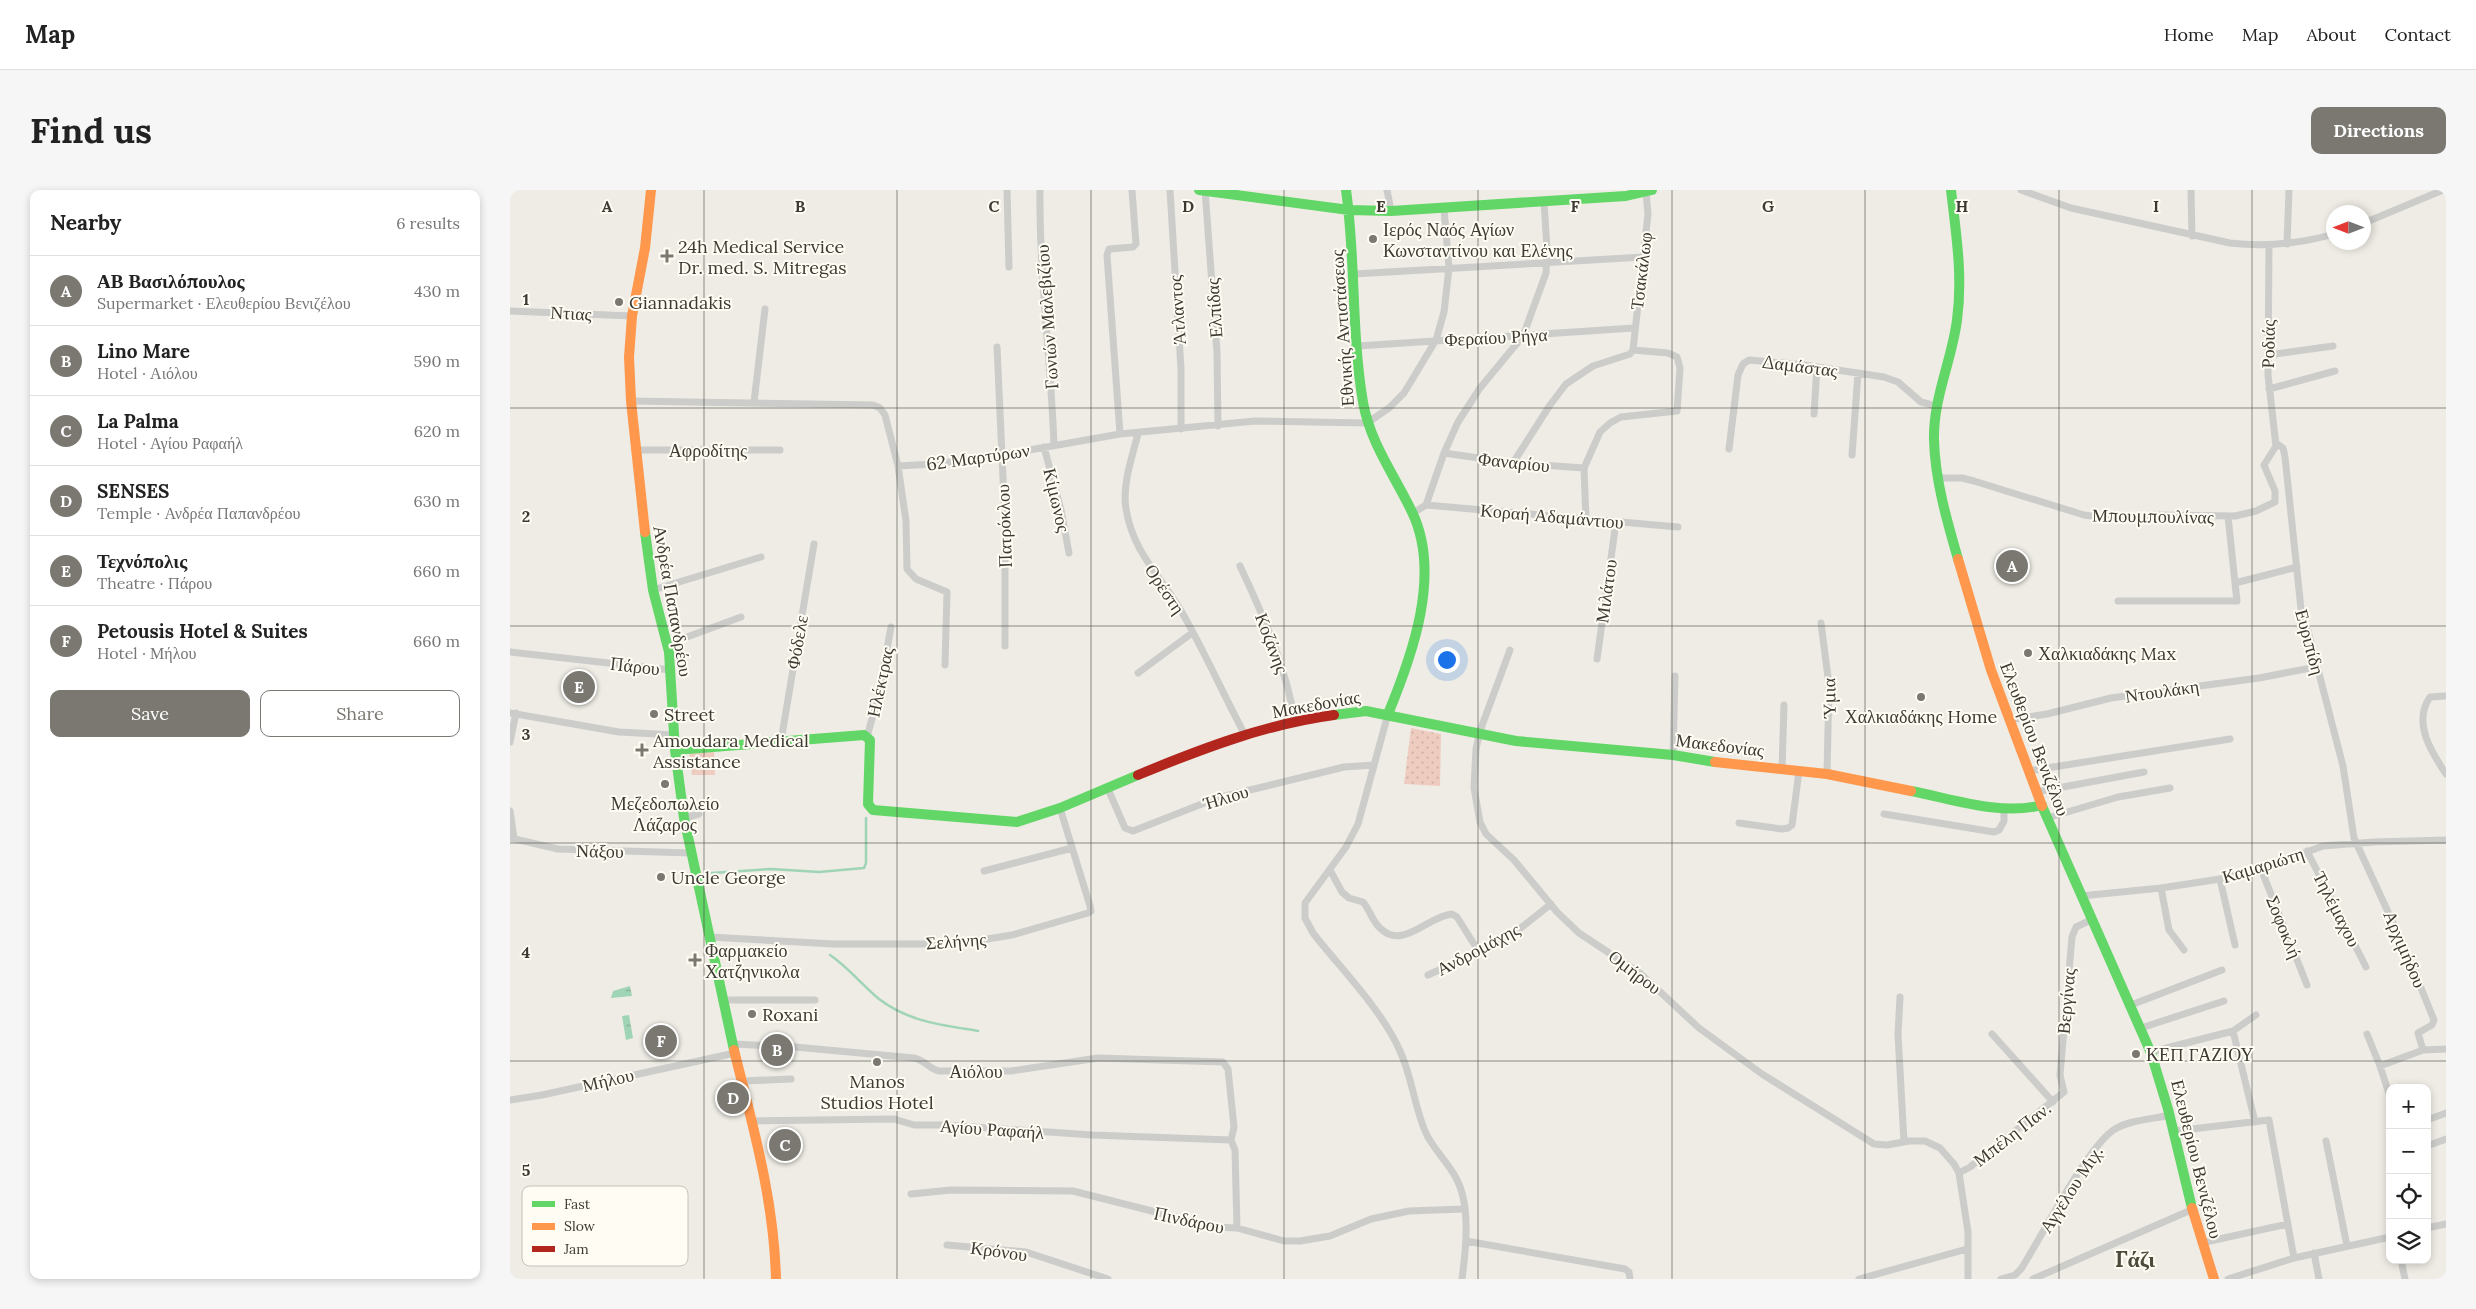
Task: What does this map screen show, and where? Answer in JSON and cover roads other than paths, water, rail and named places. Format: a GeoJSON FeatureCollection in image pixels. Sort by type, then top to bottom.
{"type":"FeatureCollection","features":[{"type":"Feature","properties":{"kind":"street","name":"Ανδρέα Παπανδρέου"},"geometry":{"type":"LineString","coordinates":[[651,190],[645,248],[632,316],[629,357],[635,450],[653,590],[668,644],[675,750],[684,818],[722,1000],[753,1121],[770,1203],[776,1279]]}},
{"type":"Feature","properties":{"kind":"street"},"geometry":{"type":"LineString","coordinates":[[1007,190],[1009,267]]}},
{"type":"Feature","properties":{"kind":"street","name":"Γωνιών Μαλεβιζίου"},"geometry":{"type":"LineString","coordinates":[[1040,190],[1044,312],[1052,398],[1054,445]]}},
{"type":"Feature","properties":{"kind":"street"},"geometry":{"type":"LineString","coordinates":[[1120,434],[1107,255],[1109,249],[1136,244],[1132,190]]}},
{"type":"Feature","properties":{"kind":"street","name":"Άτλαντος"},"geometry":{"type":"LineString","coordinates":[[1170,190],[1181,369],[1181,429]]}},
{"type":"Feature","properties":{"kind":"street"},"geometry":{"type":"LineString","coordinates":[[1203,190],[1350,210],[1391,211],[1626,196],[1649,191]]}},
{"type":"Feature","properties":{"kind":"street","name":"Ελπίδας"},"geometry":{"type":"LineString","coordinates":[[1203,190],[1217,352],[1218,426]]}},
{"type":"Feature","properties":{"kind":"street","name":"Εθνικής Αντιστάσεως"},"geometry":{"type":"LineString","coordinates":[[1346,190],[1350,210],[1358,346],[1367,423],[1389,472],[1413,513],[1419,531],[1424,577],[1421,618],[1412,656],[1388,714]]}},
{"type":"Feature","properties":{"kind":"street"},"geometry":{"type":"LineString","coordinates":[[1387,190],[1391,211]]}},
{"type":"Feature","properties":{"kind":"street","name":"Ελευθερίου Βενιζέλου"},"geometry":{"type":"LineString","coordinates":[[1951,190],[1958,254],[1958,308],[1955,334],[1936,406],[1934,446],[1938,478],[1950,528],[1974,618],[2036,792],[2080,896],[2151,1052],[2170,1115],[2191,1210],[2214,1279]]}},
{"type":"Feature","properties":{"kind":"street"},"geometry":{"type":"LineString","coordinates":[[2021,190],[2071,208],[2192,236],[2246,245],[2287,244],[2326,236]]}},
{"type":"Feature","properties":{"kind":"street"},"geometry":{"type":"LineString","coordinates":[[2191,190],[2192,236]]}},
{"type":"Feature","properties":{"kind":"street"},"geometry":{"type":"LineString","coordinates":[[2287,244],[2289,190]]}},
{"type":"Feature","properties":{"kind":"street"},"geometry":{"type":"LineString","coordinates":[[2371,220],[2443,190]]}},
{"type":"Feature","properties":{"kind":"street","name":"Τσακάλωφ"},"geometry":{"type":"LineString","coordinates":[[1633,350],[1649,191]]}},
{"type":"Feature","properties":{"kind":"street"},"geometry":{"type":"LineString","coordinates":[[1413,513],[1426,505],[1444,453],[1458,422],[1480,388],[1523,336],[1546,273],[1544,202]]}},
{"type":"Feature","properties":{"kind":"street"},"geometry":{"type":"LineString","coordinates":[[1367,423],[1389,408],[1404,393],[1436,340],[1444,312],[1449,268],[1444,209]]}},
{"type":"Feature","properties":{"kind":"street","name":"Ροδιάς"},"geometry":{"type":"LineString","coordinates":[[2269,245],[2269,389],[2276,442]]}},
{"type":"Feature","properties":{"kind":"street"},"geometry":{"type":"LineString","coordinates":[[1354,274],[1643,257]]}},
{"type":"Feature","properties":{"kind":"street"},"geometry":{"type":"LineString","coordinates":[[754,402],[765,309]]}},
{"type":"Feature","properties":{"kind":"street","name":"Ντιας"},"geometry":{"type":"LineString","coordinates":[[510,311],[632,316]]}},
{"type":"Feature","properties":{"kind":"street","name":"Φεραίου Ρήγα"},"geometry":{"type":"LineString","coordinates":[[1358,346],[1634,328]]}},
{"type":"Feature","properties":{"kind":"street"},"geometry":{"type":"LineString","coordinates":[[2268,355],[2333,346]]}},
{"type":"Feature","properties":{"kind":"street","name":"Πατρόκλου"},"geometry":{"type":"LineString","coordinates":[[998,347],[1005,522],[1005,646]]}},
{"type":"Feature","properties":{"kind":"street"},"geometry":{"type":"LineString","coordinates":[[1513,463],[1563,386],[1593,366],[1630,354],[1633,350],[1668,353],[1677,357],[1680,368],[1677,411],[1626,415],[1613,420],[1600,432],[1584,468],[1586,519]]}},
{"type":"Feature","properties":{"kind":"street","name":"Δαμάστας"},"geometry":{"type":"LineString","coordinates":[[1728,449],[1738,375],[1743,364],[1752,360],[1817,367],[1893,380],[1921,402],[1936,406]]}},
{"type":"Feature","properties":{"kind":"street"},"geometry":{"type":"LineString","coordinates":[[1814,414],[1817,367]]}},
{"type":"Feature","properties":{"kind":"street"},"geometry":{"type":"LineString","coordinates":[[2269,389],[2335,371]]}},
{"type":"Feature","properties":{"kind":"street"},"geometry":{"type":"LineString","coordinates":[[1852,454],[1858,373]]}},
{"type":"Feature","properties":{"kind":"street"},"geometry":{"type":"LineString","coordinates":[[631,401],[860,404],[880,408],[885,415],[898,466],[906,521],[907,569],[916,579],[945,590],[947,594],[945,665]]}},
{"type":"Feature","properties":{"kind":"street","name":"62 Μαρτύρων"},"geometry":{"type":"LineString","coordinates":[[898,466],[1001,456],[1120,434],[1138,434],[1269,420],[1367,423]]}},
{"type":"Feature","properties":{"kind":"street","name":"Ορέστη"},"geometry":{"type":"LineString","coordinates":[[1138,434],[1126,492],[1126,507],[1129,521],[1143,557],[1175,601],[1245,735]]}},
{"type":"Feature","properties":{"kind":"street","name":"Μπουμπουλίνας"},"geometry":{"type":"LineString","coordinates":[[1938,478],[1974,481],[2096,517],[2124,519],[2154,515],[2228,516],[2256,511],[2275,502],[2275,491],[2264,465],[2274,452],[2276,442]]}},
{"type":"Feature","properties":{"kind":"street","name":"Ευριπίδη"},"geometry":{"type":"LineString","coordinates":[[2276,442],[2283,448],[2285,457],[2303,628],[2308,631],[2341,758],[2356,843]]}},
{"type":"Feature","properties":{"kind":"street","name":"Κίμωνος"},"geometry":{"type":"LineString","coordinates":[[1044,448],[1061,510],[1069,553]]}},
{"type":"Feature","properties":{"kind":"street","name":"Αφροδίτης"},"geometry":{"type":"LineString","coordinates":[[635,450],[780,450]]}},
{"type":"Feature","properties":{"kind":"street","name":"Φαναρίου"},"geometry":{"type":"LineString","coordinates":[[1444,453],[1513,463],[1584,468]]}},
{"type":"Feature","properties":{"kind":"street","name":"Κοραή Αδαμάντιου"},"geometry":{"type":"LineString","coordinates":[[1426,505],[1678,526]]}},
{"type":"Feature","properties":{"kind":"street"},"geometry":{"type":"LineString","coordinates":[[2118,601],[2237,601],[2228,516]]}},
{"type":"Feature","properties":{"kind":"street","name":"Μιλάτου"},"geometry":{"type":"LineString","coordinates":[[1597,659],[1616,522]]}},
{"type":"Feature","properties":{"kind":"street","name":"Φόδελε"},"geometry":{"type":"LineString","coordinates":[[781,741],[814,544]]}},
{"type":"Feature","properties":{"kind":"street"},"geometry":{"type":"LineString","coordinates":[[653,590],[761,557]]}},
{"type":"Feature","properties":{"kind":"street","name":"Κοζάνης"},"geometry":{"type":"LineString","coordinates":[[1240,566],[1260,609],[1282,667],[1290,694],[1295,722]]}},
{"type":"Feature","properties":{"kind":"street"},"geometry":{"type":"LineString","coordinates":[[2234,583],[2297,566]]}},
{"type":"Feature","properties":{"kind":"street"},"geometry":{"type":"LineString","coordinates":[[668,644],[741,617]]}},
{"type":"Feature","properties":{"kind":"street","name":"Ύμια"},"geometry":{"type":"LineString","coordinates":[[1821,623],[1829,678],[1827,774]]}},
{"type":"Feature","properties":{"kind":"street","name":"Ηλέκτρας"},"geometry":{"type":"LineString","coordinates":[[867,737],[879,693],[892,627]]}},
{"type":"Feature","properties":{"kind":"street"},"geometry":{"type":"LineString","coordinates":[[1138,673],[1192,633]]}},
{"type":"Feature","properties":{"kind":"street","name":"Ομήρου"},"geometry":{"type":"LineString","coordinates":[[1510,650],[1479,735],[1475,757],[1474,788],[1482,827],[1579,933],[1647,978],[1699,1028],[1787,1091],[1874,1144],[1887,1145],[1919,1140],[1936,1145],[1949,1156],[1959,1174]]}},
{"type":"Feature","properties":{"kind":"street","name":"Πάρου"},"geometry":{"type":"LineString","coordinates":[[510,652],[671,670]]}},
{"type":"Feature","properties":{"kind":"street","name":"Ντουλάκη"},"geometry":{"type":"LineString","coordinates":[[2009,720],[2047,714],[2099,700],[2259,678],[2316,667]]}},
{"type":"Feature","properties":{"kind":"street"},"geometry":{"type":"LineString","coordinates":[[1673,755],[1675,676]]}},
{"type":"Feature","properties":{"kind":"street"},"geometry":{"type":"LineString","coordinates":[[2446,696],[2430,697],[2425,711],[2425,734],[2429,747],[2446,774]]}},
{"type":"Feature","properties":{"kind":"street"},"geometry":{"type":"LineString","coordinates":[[1782,769],[1784,704]]}},
{"type":"Feature","properties":{"kind":"street","name":"Μακεδονίας"},"geometry":{"type":"LineString","coordinates":[[867,737],[870,745],[868,804],[873,810],[1017,822],[1060,808],[1184,756],[1245,735],[1295,722],[1361,711],[1376,711],[1479,735],[1550,746],[1673,755],[1798,772],[1827,774],[2004,809],[2027,809],[2042,806]]}},
{"type":"Feature","properties":{"kind":"street"},"geometry":{"type":"LineString","coordinates":[[510,742],[513,713],[619,732],[674,734]]}},
{"type":"Feature","properties":{"kind":"street"},"geometry":{"type":"LineString","coordinates":[[1388,714],[1358,824],[1346,847],[1307,898],[1305,918],[1313,933],[1378,1015],[1393,1037],[1410,1078],[1424,1129],[1457,1180],[1464,1209],[1466,1241],[1462,1279]]}},
{"type":"Feature","properties":{"kind":"street"},"geometry":{"type":"LineString","coordinates":[[675,750],[859,735],[867,737]]}},
{"type":"Feature","properties":{"kind":"street"},"geometry":{"type":"LineString","coordinates":[[2028,771],[2230,739]]}},
{"type":"Feature","properties":{"kind":"street","name":"Ήλιου"},"geometry":{"type":"LineString","coordinates":[[1108,788],[1125,828],[1133,831],[1218,798],[1344,767],[1374,765]]}},
{"type":"Feature","properties":{"kind":"street"},"geometry":{"type":"LineString","coordinates":[[1739,823],[1782,828],[1788,828],[1792,825],[1798,772]]}},
{"type":"Feature","properties":{"kind":"street"},"geometry":{"type":"LineString","coordinates":[[2036,792],[2144,772]]}},
{"type":"Feature","properties":{"kind":"street"},"geometry":{"type":"LineString","coordinates":[[2047,818],[2118,797],[2170,788]]}},
{"type":"Feature","properties":{"kind":"street","name":"Σελήνης"},"geometry":{"type":"LineString","coordinates":[[709,937],[833,944],[956,944],[1012,935],[1091,911],[1060,808]]}},
{"type":"Feature","properties":{"kind":"street"},"geometry":{"type":"LineString","coordinates":[[1884,814],[1994,832],[1999,830],[2004,821],[2004,809]]}},
{"type":"Feature","properties":{"kind":"street"},"geometry":{"type":"LineString","coordinates":[[510,811],[512,838]]}},
{"type":"Feature","properties":{"kind":"street"},"geometry":{"type":"LineString","coordinates":[[684,818],[700,814]]}},
{"type":"Feature","properties":{"kind":"street","name":"Νάξου"},"geometry":{"type":"LineString","coordinates":[[512,838],[558,850],[691,853]]}},
{"type":"Feature","properties":{"kind":"street","name":"Καμαριώτη"},"geometry":{"type":"LineString","coordinates":[[2080,896],[2161,888],[2220,879],[2261,869],[2323,846],[2446,840]]}},
{"type":"Feature","properties":{"kind":"street","name":"Αρχιμήδου"},"geometry":{"type":"LineString","coordinates":[[2356,843],[2391,917],[2433,1018],[2433,1024],[2418,1034],[2422,1050]]}},
{"type":"Feature","properties":{"kind":"street"},"geometry":{"type":"LineString","coordinates":[[984,871],[1072,848]]}},
{"type":"Feature","properties":{"kind":"street","name":"Τηλέμαχου"},"geometry":{"type":"LineString","coordinates":[[2307,851],[2366,967]]}},
{"type":"Feature","properties":{"kind":"street","name":"Σοφοκλή"},"geometry":{"type":"LineString","coordinates":[[2261,869],[2307,985]]}},
{"type":"Feature","properties":{"kind":"street"},"geometry":{"type":"LineString","coordinates":[[1330,870],[1342,892],[1349,898],[1363,902],[1375,923],[1386,933],[1401,936],[1443,916],[1452,914],[1479,952]]}},
{"type":"Feature","properties":{"kind":"street"},"geometry":{"type":"LineString","coordinates":[[2220,879],[2235,944]]}},
{"type":"Feature","properties":{"kind":"street"},"geometry":{"type":"LineString","coordinates":[[2161,888],[2169,930],[2184,950]]}},
{"type":"Feature","properties":{"kind":"street","name":"Ανδρομάχης"},"geometry":{"type":"LineString","coordinates":[[1428,975],[1511,935],[1551,904]]}},
{"type":"Feature","properties":{"kind":"street","name":"Βεργίνας"},"geometry":{"type":"LineString","coordinates":[[2064,1092],[2060,1075],[2072,937],[2076,927],[2091,920]]}},
{"type":"Feature","properties":{"kind":"street"},"geometry":{"type":"LineString","coordinates":[[2130,1005],[2222,970]]}},
{"type":"Feature","properties":{"kind":"street"},"geometry":{"type":"LineString","coordinates":[[1900,997],[1898,1034],[1904,1142]]}},
{"type":"Feature","properties":{"kind":"street"},"geometry":{"type":"LineString","coordinates":[[722,1000],[815,1000]]}},
{"type":"Feature","properties":{"kind":"street"},"geometry":{"type":"LineString","coordinates":[[2141,1028],[2224,1001]]}},
{"type":"Feature","properties":{"kind":"street"},"geometry":{"type":"LineString","coordinates":[[2151,1052],[2233,1031],[2256,1015]]}},
{"type":"Feature","properties":{"kind":"street"},"geometry":{"type":"LineString","coordinates":[[2233,1031],[2255,1122]]}},
{"type":"Feature","properties":{"kind":"street"},"geometry":{"type":"LineString","coordinates":[[1992,1034],[2052,1102]]}},
{"type":"Feature","properties":{"kind":"street"},"geometry":{"type":"LineString","coordinates":[[2367,1034],[2386,1085]]}},
{"type":"Feature","properties":{"kind":"street","name":"Αιόλου"},"geometry":{"type":"LineString","coordinates":[[734,1048],[795,1046],[914,1058],[939,1071],[1010,1071],[1098,1058],[1223,1062],[1228,1069],[1234,1127],[1231,1140]]}},
{"type":"Feature","properties":{"kind":"street","name":"Μήλου"},"geometry":{"type":"LineString","coordinates":[[510,1100],[542,1095],[734,1048]]}},
{"type":"Feature","properties":{"kind":"street"},"geometry":{"type":"LineString","coordinates":[[2380,1066],[2422,1050],[2446,1049]]}},
{"type":"Feature","properties":{"kind":"street"},"geometry":{"type":"LineString","coordinates":[[743,1081],[791,1079]]}},
{"type":"Feature","properties":{"kind":"street","name":"Μπέλη Παν."},"geometry":{"type":"LineString","coordinates":[[1959,1174],[2064,1092]]}},
{"type":"Feature","properties":{"kind":"street"},"geometry":{"type":"LineString","coordinates":[[2431,1119],[2446,1113]]}},
{"type":"Feature","properties":{"kind":"street","name":"Αγγέλου Μιχ."},"geometry":{"type":"LineString","coordinates":[[2017,1277],[2089,1158],[2108,1134],[2124,1125],[2170,1115]]}},
{"type":"Feature","properties":{"kind":"street","name":"Αγίου Ραφαήλ"},"geometry":{"type":"LineString","coordinates":[[753,1121],[894,1119],[914,1125],[944,1125],[1092,1135],[1231,1140]]}},
{"type":"Feature","properties":{"kind":"street"},"geometry":{"type":"LineString","coordinates":[[2174,1131],[2269,1120],[2294,1258]]}},
{"type":"Feature","properties":{"kind":"street"},"geometry":{"type":"LineString","coordinates":[[2431,1145],[2446,1139]]}},
{"type":"Feature","properties":{"kind":"street"},"geometry":{"type":"LineString","coordinates":[[1231,1140],[1235,1150],[1237,1228]]}},
{"type":"Feature","properties":{"kind":"street"},"geometry":{"type":"LineString","coordinates":[[2326,1141],[2347,1246]]}},
{"type":"Feature","properties":{"kind":"street"},"geometry":{"type":"LineString","coordinates":[[1959,1174],[1968,1232],[1968,1279]]}},
{"type":"Feature","properties":{"kind":"street","name":"Πινδάρου"},"geometry":{"type":"LineString","coordinates":[[911,1194],[952,1190],[1073,1191],[1214,1227],[1237,1228],[1274,1239],[1300,1241],[1330,1236],[1371,1219],[1408,1211],[1464,1209]]}},
{"type":"Feature","properties":{"kind":"street"},"geometry":{"type":"LineString","coordinates":[[2033,1279],[2191,1210]]}},
{"type":"Feature","properties":{"kind":"street"},"geometry":{"type":"LineString","coordinates":[[2201,1243],[2288,1224]]}},
{"type":"Feature","properties":{"kind":"street"},"geometry":{"type":"LineString","coordinates":[[2431,1227],[2446,1224]]}},
{"type":"Feature","properties":{"kind":"street"},"geometry":{"type":"LineString","coordinates":[[2228,1279],[2294,1258],[2386,1238]]}},
{"type":"Feature","properties":{"kind":"street"},"geometry":{"type":"LineString","coordinates":[[1466,1241],[1626,1270],[1630,1279]]}},
{"type":"Feature","properties":{"kind":"street","name":"Κρόνου"},"geometry":{"type":"LineString","coordinates":[[947,1245],[1026,1252],[1108,1279]]}},
{"type":"Feature","properties":{"kind":"street"},"geometry":{"type":"LineString","coordinates":[[1859,1279],[1968,1249]]}},
{"type":"Feature","properties":{"kind":"street"},"geometry":{"type":"LineString","coordinates":[[2314,1253],[2319,1279]]}},
{"type":"Feature","properties":{"kind":"street"},"geometry":{"type":"LineString","coordinates":[[2402,1264],[2405,1279]]}},
{"type":"Feature","properties":{"kind":"street"},"geometry":{"type":"LineString","coordinates":[[2001,1279],[2017,1277]]}},
{"type":"Feature","properties":{"kind":"water"},"geometry":{"type":"Polygon","coordinates":[[[630,986],[632,996],[611,998],[613,991],[630,986]]]}},
{"type":"Feature","properties":{"kind":"water"},"geometry":{"type":"Polygon","coordinates":[[[629,1015],[633,1038],[626,1040],[622,1016],[629,1015]]]}},
{"type":"Feature","properties":{"kind":"waterway"},"geometry":{"type":"LineString","coordinates":[[712,873],[771,869],[819,872],[864,868],[866,863],[866,818]]}},
{"type":"Feature","properties":{"kind":"waterway"},"geometry":{"type":"LineString","coordinates":[[830,955],[890,1007],[914,1018],[978,1031]]}},
{"type":"Feature","properties":{"kind":"place","name":"Ιερός Ναός Αγίων Κωνσταντίνου και Ελένης"},"geometry":{"type":"Point","coordinates":[1373,239]}},
{"type":"Feature","properties":{"kind":"place","name":"24h Medical Service Dr. med. S. Mitregas"},"geometry":{"type":"Point","coordinates":[667,256]}},
{"type":"Feature","properties":{"kind":"place","name":"Giannadakis"},"geometry":{"type":"Point","coordinates":[619,302]}},
{"type":"Feature","properties":{"kind":"place","name":"ΑΒ Βασιλόπουλος"},"geometry":{"type":"Point","coordinates":[2012,566]}},
{"type":"Feature","properties":{"kind":"place","name":"Χαλκιαδάκης Max"},"geometry":{"type":"Point","coordinates":[2028,653]}},
{"type":"Feature","properties":{"kind":"place","name":"Τεχνόπολις"},"geometry":{"type":"Point","coordinates":[579,687]}},
{"type":"Feature","properties":{"kind":"place","name":"Χαλκιαδάκης Home"},"geometry":{"type":"Point","coordinates":[1921,697]}},
{"type":"Feature","properties":{"kind":"place","name":"Street"},"geometry":{"type":"Point","coordinates":[654,714]}},
{"type":"Feature","properties":{"kind":"place","name":"Amoudara Medical Assistance"},"geometry":{"type":"Point","coordinates":[642,750]}},
{"type":"Feature","properties":{"kind":"place","name":"Μεζεδοπωλείο Λάζαρος"},"geometry":{"type":"Point","coordinates":[665,784]}},
{"type":"Feature","properties":{"kind":"place","name":"Uncle George"},"geometry":{"type":"Point","coordinates":[661,877]}},
{"type":"Feature","properties":{"kind":"place","name":"Φαρμακείο Χατζηνικολα"},"geometry":{"type":"Point","coordinates":[695,960]}},
{"type":"Feature","properties":{"kind":"place","name":"Roxani"},"geometry":{"type":"Point","coordinates":[752,1014]}},
{"type":"Feature","properties":{"kind":"place","name":"Petousis Hotel & Suites"},"geometry":{"type":"Point","coordinates":[661,1041]}},
{"type":"Feature","properties":{"kind":"place","name":"Lino Mare"},"geometry":{"type":"Point","coordinates":[777,1050]}},
{"type":"Feature","properties":{"kind":"place","name":"ΚΕΠ ΓΑΖΙΟΥ"},"geometry":{"type":"Point","coordinates":[2136,1054]}},
{"type":"Feature","properties":{"kind":"place","name":"Manos Studios Hotel"},"geometry":{"type":"Point","coordinates":[877,1062]}},
{"type":"Feature","properties":{"kind":"place","name":"SENSES"},"geometry":{"type":"Point","coordinates":[733,1098]}},
{"type":"Feature","properties":{"kind":"place","name":"La Palma"},"geometry":{"type":"Point","coordinates":[785,1145]}},
{"type":"Feature","properties":{"kind":"district","name":"Γάζι"},"geometry":{"type":"Point","coordinates":[2135,1259]}}]}
